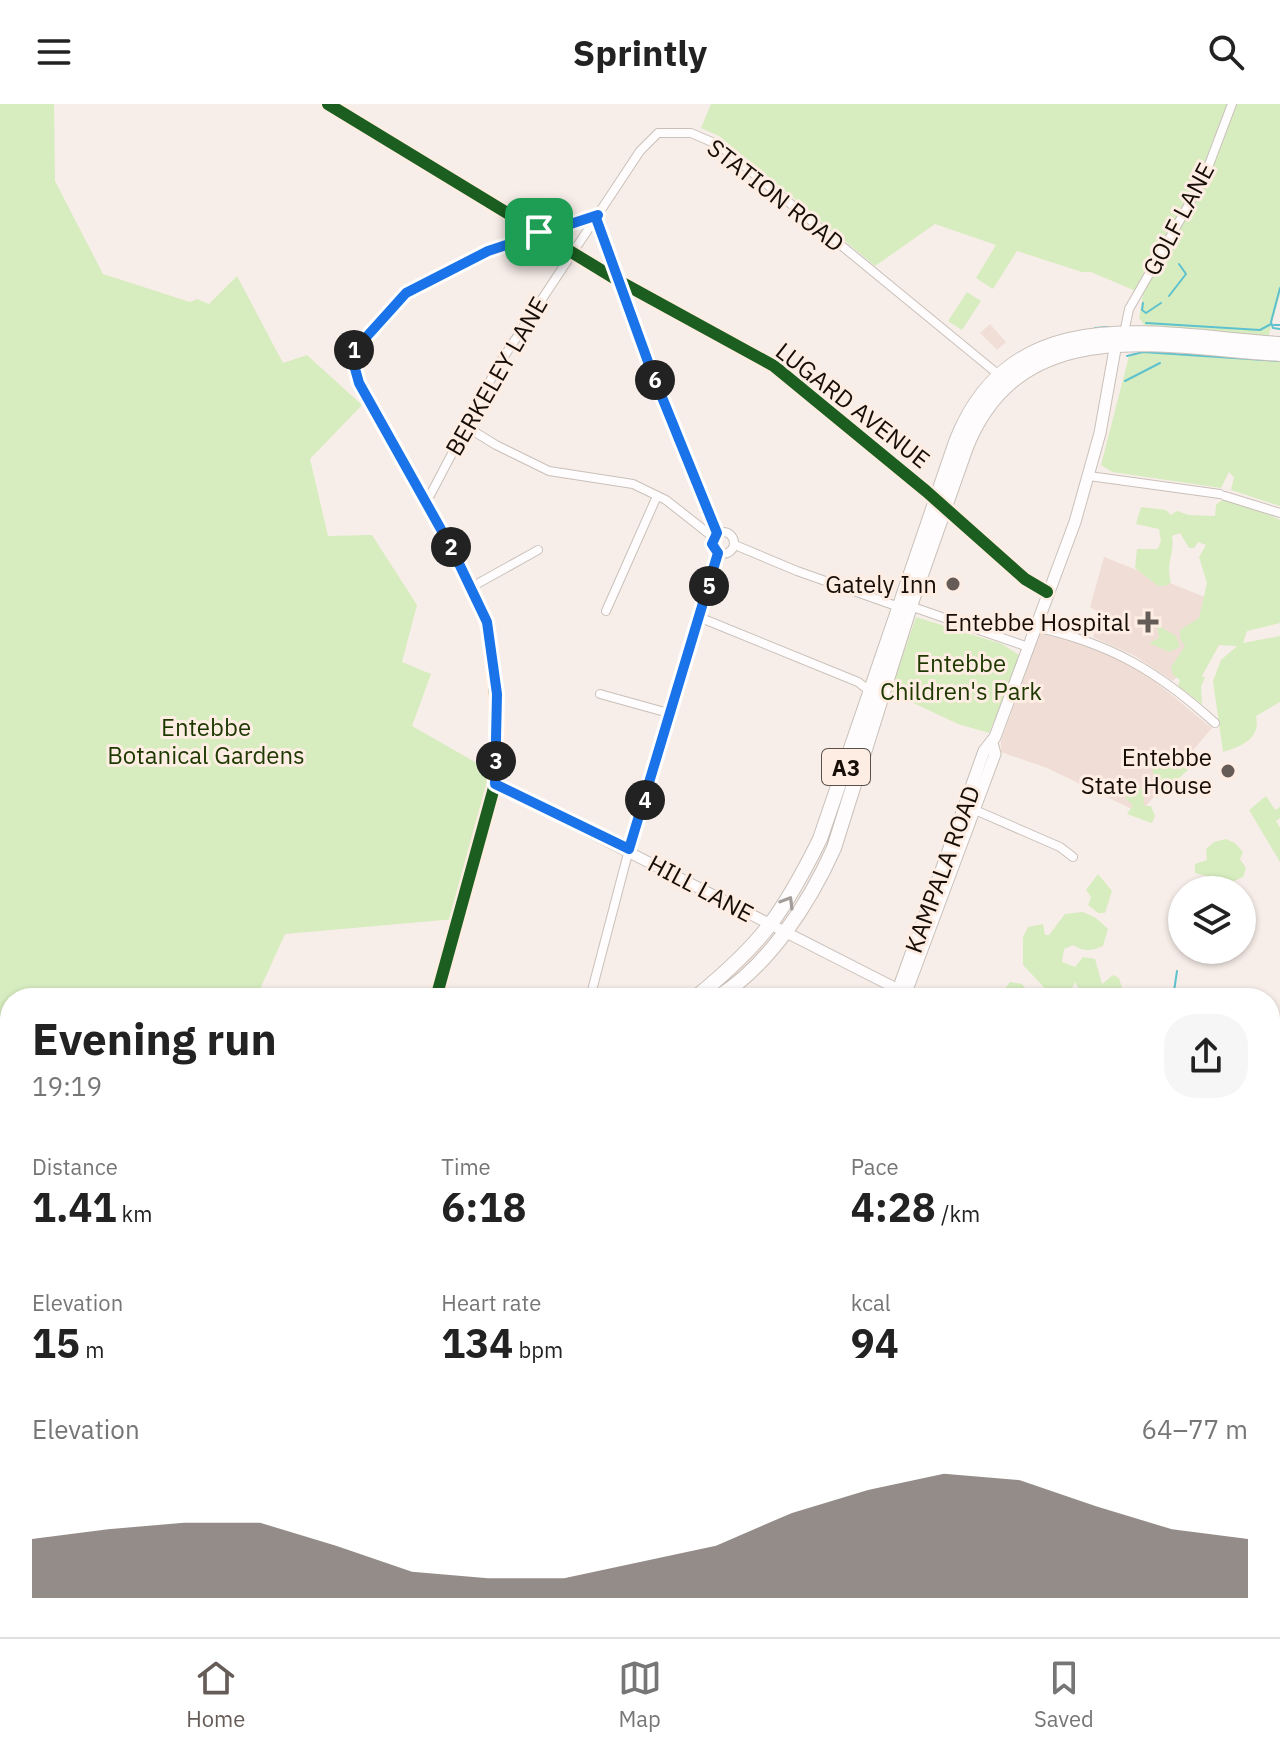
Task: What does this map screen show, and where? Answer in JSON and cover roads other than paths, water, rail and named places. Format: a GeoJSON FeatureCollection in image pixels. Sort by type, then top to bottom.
{"type":"FeatureCollection","features":[{"type":"Feature","properties":{"kind":"highway","name":"A3"},"geometry":{"type":"LineString","coordinates":[[940,505],[962,426],[981,394],[999,375],[1042,345],[1084,334],[1280,354]]}},
{"type":"Feature","properties":{"kind":"highway","name":"A3"},"geometry":{"type":"LineString","coordinates":[[731,988],[778,930],[820,839],[940,505],[974,426],[1004,386],[1054,355],[1119,337],[1280,344]]}},
{"type":"Feature","properties":{"kind":"highway","name":"A3"},"geometry":{"type":"LineString","coordinates":[[708,988],[778,930],[809,899],[834,848],[904,606]]}},
{"type":"Feature","properties":{"kind":"main road","name":"KAMPALA ROAD"},"geometry":{"type":"LineString","coordinates":[[906,988],[984,751],[992,743],[1089,476],[1119,337]]}},
{"type":"Feature","properties":{"kind":"main road","name":"KAMPALA ROAD"},"geometry":{"type":"LineString","coordinates":[[907,988],[995,754],[992,743]]}},
{"type":"Feature","properties":{"kind":"street","name":"LUGARD AVENUE"},"geometry":{"type":"LineString","coordinates":[[328,104],[573,254],[774,366],[1025,579],[1047,592]]}},
{"type":"Feature","properties":{"kind":"street","name":"GOLF LANE"},"geometry":{"type":"LineString","coordinates":[[1119,337],[1135,298],[1204,178],[1232,104]]}},
{"type":"Feature","properties":{"kind":"street","name":"STATION ROAD"},"geometry":{"type":"LineString","coordinates":[[573,254],[640,151],[658,133],[675,131],[707,139],[719,145],[999,375]]}},
{"type":"Feature","properties":{"kind":"street"},"geometry":{"type":"LineString","coordinates":[[439,988],[495,784],[498,730],[491,648],[487,622],[468,589],[452,549],[359,383],[351,354],[406,293],[488,251],[539,232],[597,217],[715,535],[713,547],[718,553]]}},
{"type":"Feature","properties":{"kind":"street","name":"BERKELEY LANE"},"geometry":{"type":"LineString","coordinates":[[426,503],[465,426],[535,305],[573,254]]}},
{"type":"Feature","properties":{"kind":"street"},"geometry":{"type":"LineString","coordinates":[[465,426],[549,471],[633,484],[657,496],[715,535],[731,534],[735,545],[797,571],[1028,647]]}},
{"type":"Feature","properties":{"kind":"street"},"geometry":{"type":"LineString","coordinates":[[1089,476],[1223,495],[1280,513]]}},
{"type":"Feature","properties":{"kind":"street"},"geometry":{"type":"LineString","coordinates":[[606,611],[657,496]]}},
{"type":"Feature","properties":{"kind":"street"},"geometry":{"type":"LineString","coordinates":[[718,553],[727,553],[735,545]]}},
{"type":"Feature","properties":{"kind":"street"},"geometry":{"type":"LineString","coordinates":[[468,589],[538,550]]}},
{"type":"Feature","properties":{"kind":"street"},"geometry":{"type":"LineString","coordinates":[[593,988],[629,849],[701,618],[718,553]]}},
{"type":"Feature","properties":{"kind":"street"},"geometry":{"type":"LineString","coordinates":[[701,618],[858,682],[871,693]]}},
{"type":"Feature","properties":{"kind":"street"},"geometry":{"type":"LineString","coordinates":[[1035,627],[1105,647],[1136,661],[1215,723]]}},
{"type":"Feature","properties":{"kind":"street"},"geometry":{"type":"LineString","coordinates":[[600,694],[672,714]]}},
{"type":"Feature","properties":{"kind":"street","name":"HILL LANE"},"geometry":{"type":"LineString","coordinates":[[495,784],[629,849],[778,930],[793,933],[891,988]]}},
{"type":"Feature","properties":{"kind":"street"},"geometry":{"type":"LineString","coordinates":[[975,810],[1060,847],[1073,857]]}},
{"type":"Feature","properties":{"kind":"waterway"},"geometry":{"type":"LineString","coordinates":[[1169,296],[1186,274],[1179,264]]}},
{"type":"Feature","properties":{"kind":"waterway"},"geometry":{"type":"LineString","coordinates":[[1280,288],[1271,322],[1273,328],[1280,329]]}},
{"type":"Feature","properties":{"kind":"waterway"},"geometry":{"type":"LineString","coordinates":[[1143,303],[1142,310],[1146,313],[1161,303]]}},
{"type":"Feature","properties":{"kind":"waterway"},"geometry":{"type":"LineString","coordinates":[[1146,323],[1260,330],[1271,324]]}},
{"type":"Feature","properties":{"kind":"waterway"},"geometry":{"type":"LineString","coordinates":[[1274,325],[1280,325]]}},
{"type":"Feature","properties":{"kind":"waterway"},"geometry":{"type":"LineString","coordinates":[[1095,328],[1108,327]]}},
{"type":"Feature","properties":{"kind":"waterway"},"geometry":{"type":"LineString","coordinates":[[1127,356],[1143,352],[1280,361]]}},
{"type":"Feature","properties":{"kind":"waterway"},"geometry":{"type":"LineString","coordinates":[[1125,381],[1160,363]]}},
{"type":"Feature","properties":{"kind":"waterway"},"geometry":{"type":"LineString","coordinates":[[1174,988],[1177,971]]}},
{"type":"Feature","properties":{"kind":"place","name":"Gately Inn"},"geometry":{"type":"Point","coordinates":[953,584]}},
{"type":"Feature","properties":{"kind":"place","name":"Entebbe Hospital"},"geometry":{"type":"Point","coordinates":[1148,622]}},
{"type":"Feature","properties":{"kind":"place","name":"Entebbe State House"},"geometry":{"type":"Point","coordinates":[1228,771]}},
{"type":"Feature","properties":{"kind":"park label","name":"Entebbe Children's Park"},"geometry":{"type":"Point","coordinates":[961,677]}},
{"type":"Feature","properties":{"kind":"park label","name":"Entebbe Botanical Gardens"},"geometry":{"type":"Point","coordinates":[206,741]}}]}
